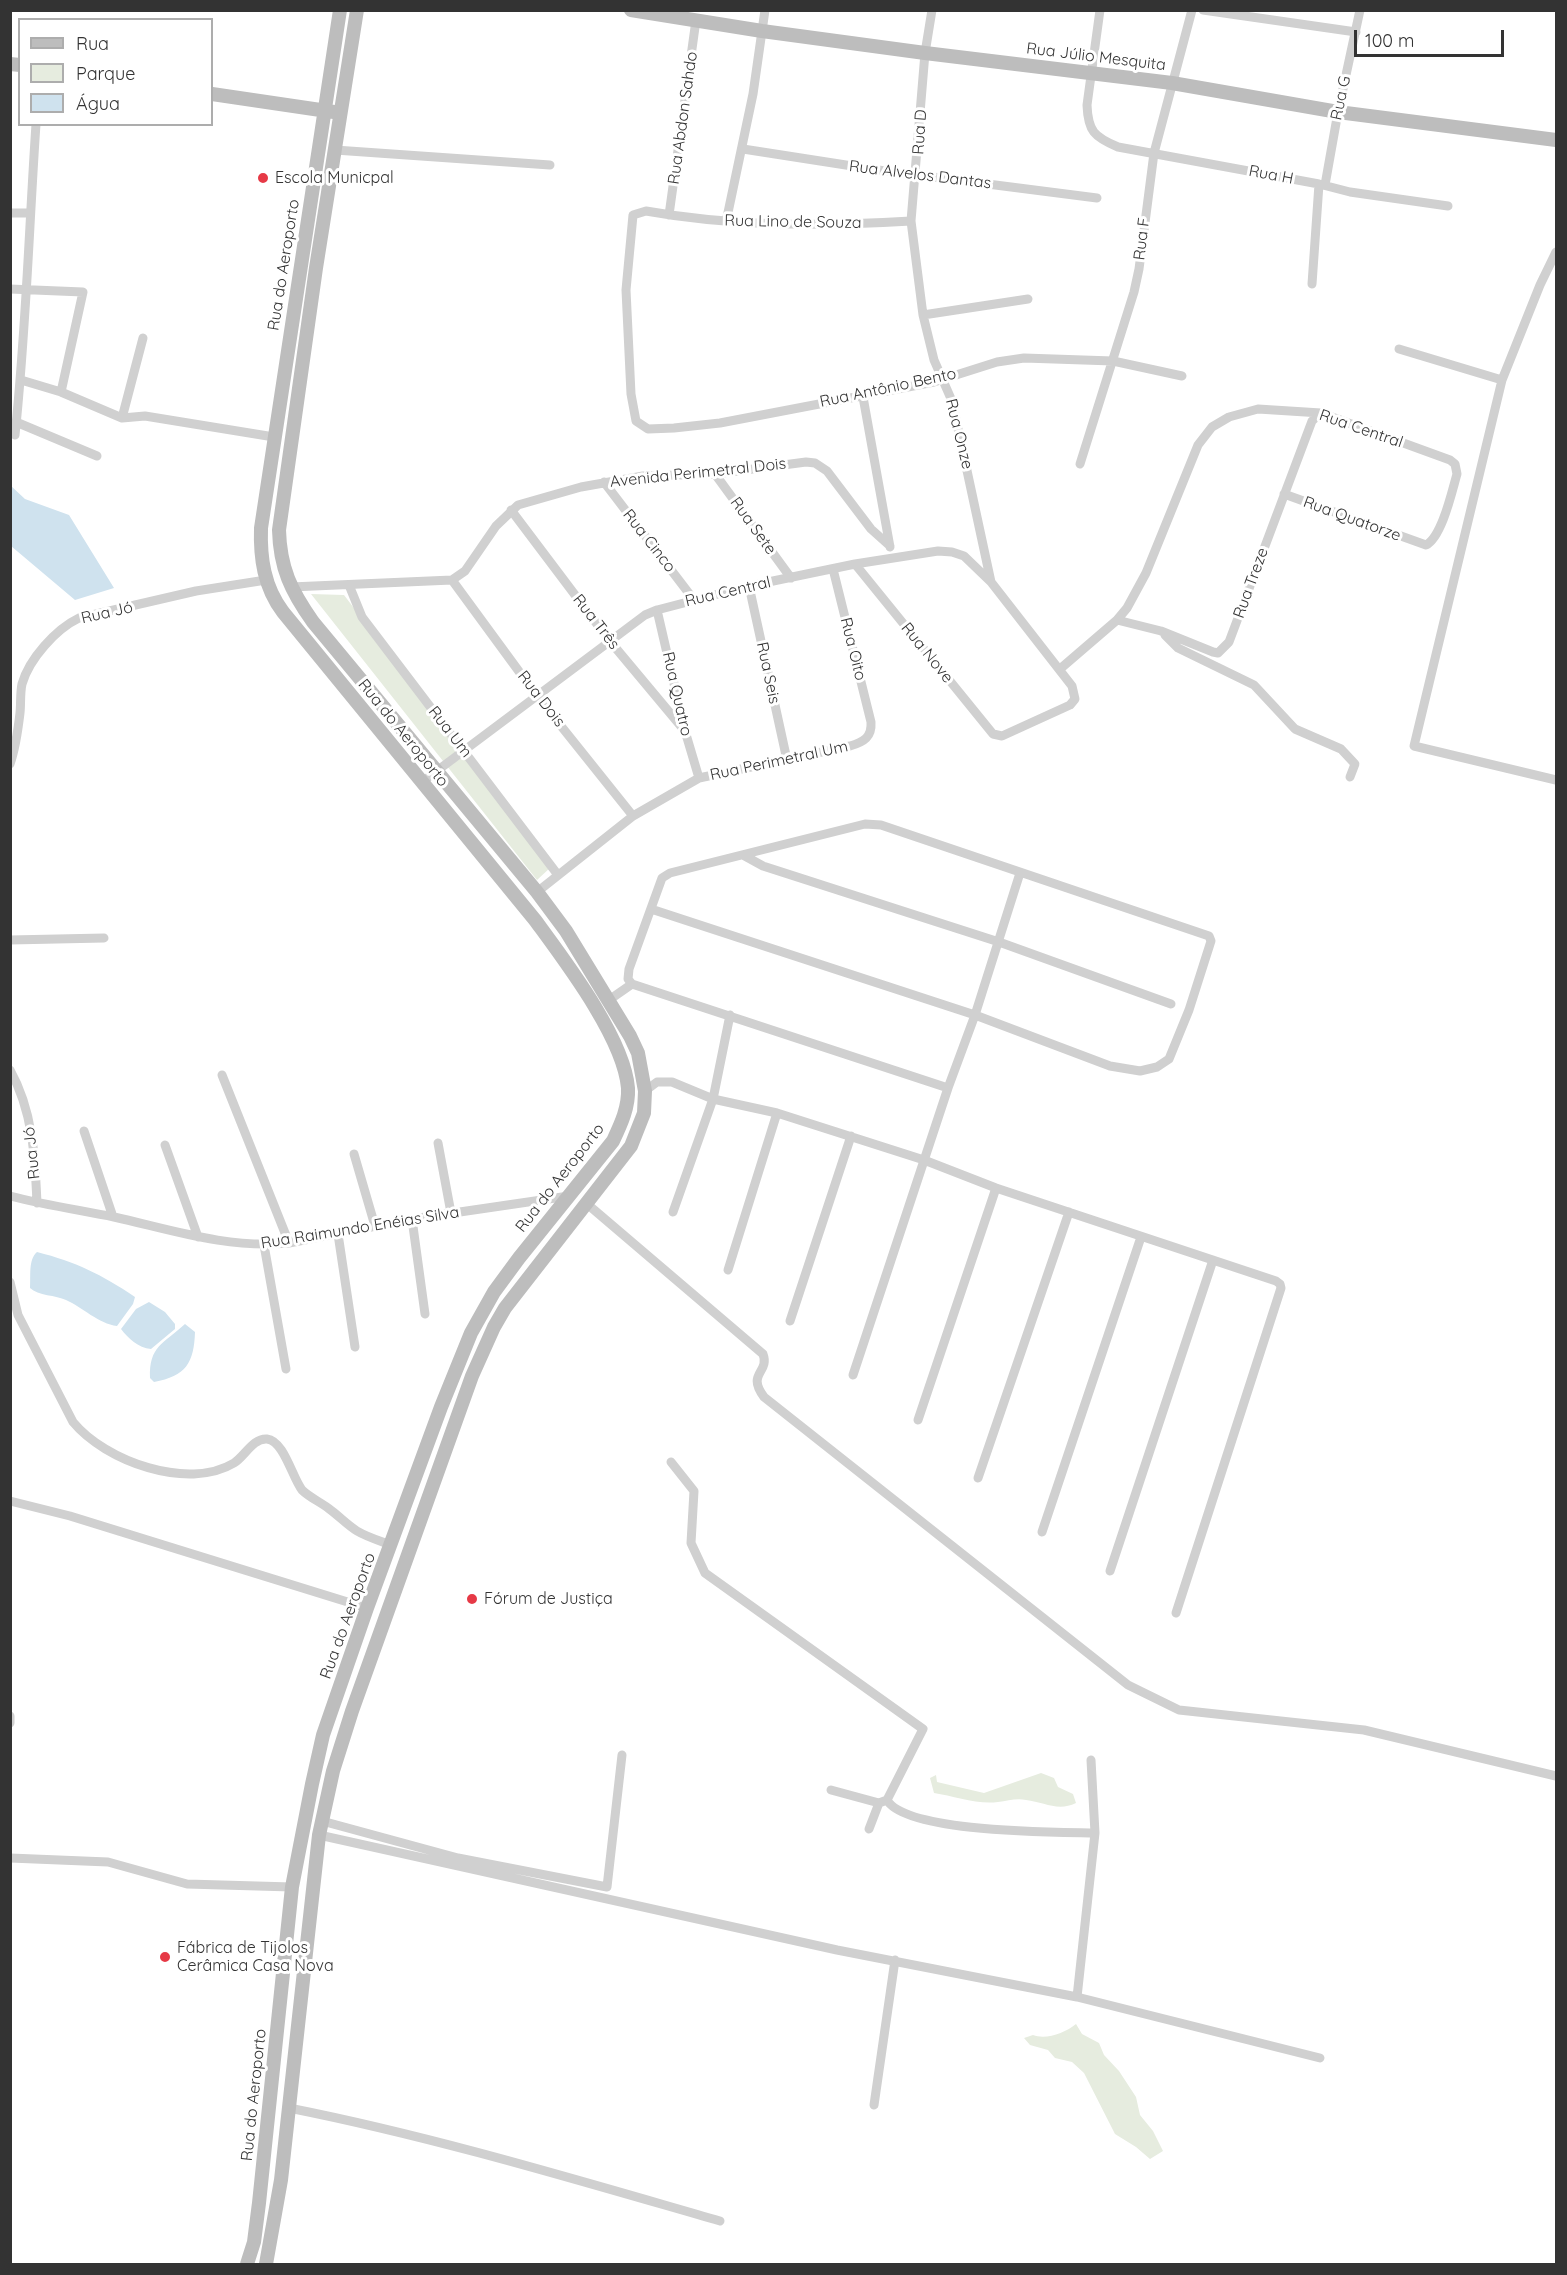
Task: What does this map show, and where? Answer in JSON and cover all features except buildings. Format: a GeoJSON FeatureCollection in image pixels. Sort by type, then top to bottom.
{"type":"FeatureCollection","features":[{"type":"Feature","properties":{"kind":"main road","name":"Rua do Aeroporto"},"geometry":{"type":"LineString","coordinates":[[247,2265],[254,2242],[259,2203],[292,1887],[323,1735],[390,1545],[467,1341],[483,1310],[519,1258],[613,1141],[627,1104],[628,1090],[626,1072],[618,1047],[572,970],[535,920],[276,603],[266,580],[260,548],[261,528],[340,10]]}},
{"type":"Feature","properties":{"kind":"main road","name":"Rua do Aeroporto"},"geometry":{"type":"LineString","coordinates":[[266,2265],[280,2190],[319,1835],[333,1771],[374,1647],[472,1376],[494,1327],[534,1269],[632,1146],[644,1113],[645,1091],[638,1053],[609,1000],[566,931],[537,892],[313,622],[291,587],[283,566],[279,530],[316,268],[357,10]]}},
{"type":"Feature","properties":{"kind":"main road","name":"Rua Júlio Mesquita"},"geometry":{"type":"LineString","coordinates":[[630,10],[665,13],[762,31],[925,53],[1172,83],[1338,112],[1557,140]]}},
{"type":"Feature","properties":{"kind":"main road"},"geometry":{"type":"LineString","coordinates":[[213,94],[341,113]]}},
{"type":"Feature","properties":{"kind":"main road"},"geometry":{"type":"LineString","coordinates":[[519,1258],[534,1269]]}},
{"type":"Feature","properties":{"kind":"main road"},"geometry":{"type":"LineString","coordinates":[[355,1643],[374,1647]]}},
{"type":"Feature","properties":{"kind":"street"},"geometry":{"type":"LineString","coordinates":[[726,222],[743,149],[765,10]]}},
{"type":"Feature","properties":{"kind":"street","name":"Rua D"},"geometry":{"type":"LineString","coordinates":[[914,253],[911,221],[925,53],[932,10]]}},
{"type":"Feature","properties":{"kind":"street"},"geometry":{"type":"LineString","coordinates":[[1091,72],[1100,10]]}},
{"type":"Feature","properties":{"kind":"street","name":"Rua F"},"geometry":{"type":"LineString","coordinates":[[1080,464],[1139,269],[1154,153],[1192,10]]}},
{"type":"Feature","properties":{"kind":"street"},"geometry":{"type":"LineString","coordinates":[[1203,10],[1356,32]]}},
{"type":"Feature","properties":{"kind":"street","name":"Rua G"},"geometry":{"type":"LineString","coordinates":[[1312,284],[1322,184],[1360,10]]}},
{"type":"Feature","properties":{"kind":"street","name":"Rua Abdon Sahdo"},"geometry":{"type":"LineString","coordinates":[[669,215],[696,20]]}},
{"type":"Feature","properties":{"kind":"street","name":"Rua H"},"geometry":{"type":"LineString","coordinates":[[1091,72],[1088,119],[1090,128],[1097,137],[1118,147],[1322,184],[1350,192],[1448,206]]}},
{"type":"Feature","properties":{"kind":"street"},"geometry":{"type":"LineString","coordinates":[[15,435],[21,380],[36,126]]}},
{"type":"Feature","properties":{"kind":"street","name":"Rua Alvelos Dantas"},"geometry":{"type":"LineString","coordinates":[[743,149],[1097,198]]}},
{"type":"Feature","properties":{"kind":"street"},"geometry":{"type":"LineString","coordinates":[[335,150],[550,165]]}},
{"type":"Feature","properties":{"kind":"street","name":"Rua Lino de Souza"},"geometry":{"type":"LineString","coordinates":[[635,416],[631,393],[626,290],[633,215],[640,211],[726,222],[809,225],[911,221]]}},
{"type":"Feature","properties":{"kind":"street"},"geometry":{"type":"LineString","coordinates":[[10,213],[30,213]]}},
{"type":"Feature","properties":{"kind":"street"},"geometry":{"type":"LineString","coordinates":[[1557,252],[1540,285],[1502,381],[1414,746],[1557,780]]}},
{"type":"Feature","properties":{"kind":"street","name":"Rua Onze"},"geometry":{"type":"LineString","coordinates":[[914,253],[923,315],[934,360],[952,401],[957,420],[991,582]]}},
{"type":"Feature","properties":{"kind":"street"},"geometry":{"type":"LineString","coordinates":[[10,289],[83,292],[61,393]]}},
{"type":"Feature","properties":{"kind":"street"},"geometry":{"type":"LineString","coordinates":[[923,315],[1028,299]]}},
{"type":"Feature","properties":{"kind":"street"},"geometry":{"type":"LineString","coordinates":[[122,418],[143,338]]}},
{"type":"Feature","properties":{"kind":"street"},"geometry":{"type":"LineString","coordinates":[[1399,349],[1502,381]]}},
{"type":"Feature","properties":{"kind":"street"},"geometry":{"type":"LineString","coordinates":[[10,357],[21,358]]}},
{"type":"Feature","properties":{"kind":"street","name":"Rua Antônio Bento"},"geometry":{"type":"LineString","coordinates":[[635,416],[636,421],[648,429],[720,423],[943,380],[997,362],[1024,358],[1113,361],[1182,376]]}},
{"type":"Feature","properties":{"kind":"street"},"geometry":{"type":"LineString","coordinates":[[21,380],[61,393],[122,418],[145,416],[274,437]]}},
{"type":"Feature","properties":{"kind":"street"},"geometry":{"type":"LineString","coordinates":[[863,397],[892,558]]}},
{"type":"Feature","properties":{"kind":"street","name":"Rua Central"},"geometry":{"type":"LineString","coordinates":[[422,782],[645,615],[749,586],[855,564],[938,551],[964,556],[991,582],[1060,669],[1117,620],[1138,590],[1198,445],[1212,427],[1229,417],[1258,409],[1321,413],[1450,460],[1455,464],[1457,474],[1438,531],[1430,543],[1421,544]]}},
{"type":"Feature","properties":{"kind":"street","name":"Rua Treze"},"geometry":{"type":"LineString","coordinates":[[1117,620],[1161,631],[1213,652],[1218,653],[1224,648],[1229,642],[1312,421],[1321,413]]}},
{"type":"Feature","properties":{"kind":"street"},"geometry":{"type":"LineString","coordinates":[[16,422],[97,456]]}},
{"type":"Feature","properties":{"kind":"street","name":"Avenida Perimetral Dois"},"geometry":{"type":"LineString","coordinates":[[452,580],[465,571],[496,526],[518,505],[604,482],[643,476],[715,474],[794,463],[815,463],[827,471],[871,529],[890,546]]}},
{"type":"Feature","properties":{"kind":"street","name":"Rua Sete"},"geometry":{"type":"LineString","coordinates":[[715,474],[791,578]]}},
{"type":"Feature","properties":{"kind":"street","name":"Rua Cinco"},"geometry":{"type":"LineString","coordinates":[[604,482],[694,600]]}},
{"type":"Feature","properties":{"kind":"street","name":"Rua Quatorze"},"geometry":{"type":"LineString","coordinates":[[1284,494],[1421,544]]}},
{"type":"Feature","properties":{"kind":"street","name":"Rua Três"},"geometry":{"type":"LineString","coordinates":[[511,510],[609,640],[685,731]]}},
{"type":"Feature","properties":{"kind":"street","name":"Rua Nove"},"geometry":{"type":"LineString","coordinates":[[855,564],[989,730],[998,736],[1070,705],[1075,699],[1075,694],[1060,669]]}},
{"type":"Feature","properties":{"kind":"street","name":"Rua Oito"},"geometry":{"type":"LineString","coordinates":[[833,569],[872,730]]}},
{"type":"Feature","properties":{"kind":"street","name":"Rua Jó"},"geometry":{"type":"LineString","coordinates":[[10,764],[16,746],[22,684],[53,635],[67,623],[79,618],[196,591],[266,580]]}},
{"type":"Feature","properties":{"kind":"street"},"geometry":{"type":"LineString","coordinates":[[291,587],[452,580]]}},
{"type":"Feature","properties":{"kind":"street","name":"Rua Dois"},"geometry":{"type":"LineString","coordinates":[[452,580],[537,696],[633,816]]}},
{"type":"Feature","properties":{"kind":"street","name":"Rua Um"},"geometry":{"type":"LineString","coordinates":[[349,585],[362,617],[558,875]]}},
{"type":"Feature","properties":{"kind":"street","name":"Rua Seis"},"geometry":{"type":"LineString","coordinates":[[749,586],[787,760]]}},
{"type":"Feature","properties":{"kind":"street","name":"Rua Quatro"},"geometry":{"type":"LineString","coordinates":[[657,610],[685,731],[699,778]]}},
{"type":"Feature","properties":{"kind":"street"},"geometry":{"type":"LineString","coordinates":[[1161,631],[1178,648],[1254,686],[1295,729],[1341,749],[1355,764],[1350,777]]}},
{"type":"Feature","properties":{"kind":"street","name":"Rua Perimetral Um"},"geometry":{"type":"LineString","coordinates":[[537,892],[633,816],[699,778],[860,743],[868,738],[872,730]]}},
{"type":"Feature","properties":{"kind":"street"},"geometry":{"type":"LineString","coordinates":[[651,909],[975,1015],[1110,1066],[1140,1071],[1157,1067],[1169,1059],[1190,1010],[1211,947],[1209,936],[881,825],[865,824],[670,873],[662,878],[629,969],[628,979],[632,984],[948,1088]]}},
{"type":"Feature","properties":{"kind":"street"},"geometry":{"type":"LineString","coordinates":[[743,855],[763,866],[999,942],[1171,1004]]}},
{"type":"Feature","properties":{"kind":"street"},"geometry":{"type":"LineString","coordinates":[[853,1375],[948,1088],[975,1015],[1020,873]]}},
{"type":"Feature","properties":{"kind":"street"},"geometry":{"type":"LineString","coordinates":[[10,940],[104,938]]}},
{"type":"Feature","properties":{"kind":"street"},"geometry":{"type":"LineString","coordinates":[[609,1000],[632,984]]}},
{"type":"Feature","properties":{"kind":"street"},"geometry":{"type":"LineString","coordinates":[[673,1212],[713,1099],[730,1015]]}},
{"type":"Feature","properties":{"kind":"street","name":"Rua Jó"},"geometry":{"type":"LineString","coordinates":[[10,1070],[20,1091],[32,1133],[37,1203]]}},
{"type":"Feature","properties":{"kind":"street"},"geometry":{"type":"LineString","coordinates":[[222,1075],[289,1243]]}},
{"type":"Feature","properties":{"kind":"street"},"geometry":{"type":"LineString","coordinates":[[645,1091],[657,1082],[672,1082],[713,1099],[777,1113],[924,1160],[996,1188],[1280,1284],[1281,1288],[1176,1613]]}},
{"type":"Feature","properties":{"kind":"street"},"geometry":{"type":"LineString","coordinates":[[728,1270],[777,1113]]}},
{"type":"Feature","properties":{"kind":"street"},"geometry":{"type":"LineString","coordinates":[[84,1131],[113,1217]]}},
{"type":"Feature","properties":{"kind":"street"},"geometry":{"type":"LineString","coordinates":[[790,1321],[851,1136]]}},
{"type":"Feature","properties":{"kind":"street"},"geometry":{"type":"LineString","coordinates":[[438,1143],[451,1213]]}},
{"type":"Feature","properties":{"kind":"street"},"geometry":{"type":"LineString","coordinates":[[165,1146],[198,1237]]}},
{"type":"Feature","properties":{"kind":"street"},"geometry":{"type":"LineString","coordinates":[[354,1154],[375,1226]]}},
{"type":"Feature","properties":{"kind":"street"},"geometry":{"type":"LineString","coordinates":[[918,1420],[996,1188]]}},
{"type":"Feature","properties":{"kind":"street","name":"Rua Raimundo Enéias Silva"},"geometry":{"type":"LineString","coordinates":[[10,1196],[198,1237],[264,1245],[289,1243],[412,1219],[569,1196]]}},
{"type":"Feature","properties":{"kind":"street"},"geometry":{"type":"LineString","coordinates":[[586,1203],[763,1354],[765,1361],[756,1382],[764,1398],[1128,1685],[1179,1710],[1364,1730],[1557,1776]]}},
{"type":"Feature","properties":{"kind":"street"},"geometry":{"type":"LineString","coordinates":[[978,1478],[1069,1212]]}},
{"type":"Feature","properties":{"kind":"street"},"geometry":{"type":"LineString","coordinates":[[412,1219],[425,1314]]}},
{"type":"Feature","properties":{"kind":"street"},"geometry":{"type":"LineString","coordinates":[[338,1234],[356,1347]]}},
{"type":"Feature","properties":{"kind":"street"},"geometry":{"type":"LineString","coordinates":[[1042,1532],[1142,1237]]}},
{"type":"Feature","properties":{"kind":"street"},"geometry":{"type":"LineString","coordinates":[[264,1245],[286,1369]]}},
{"type":"Feature","properties":{"kind":"street"},"geometry":{"type":"LineString","coordinates":[[1110,1571],[1213,1260]]}},
{"type":"Feature","properties":{"kind":"street"},"geometry":{"type":"LineString","coordinates":[[10,1282],[18,1315],[73,1422],[83,1434],[133,1463],[170,1473],[196,1475],[235,1462],[257,1442],[266,1439],[276,1443],[285,1455],[294,1476],[304,1491],[357,1531],[390,1545]]}},
{"type":"Feature","properties":{"kind":"street"},"geometry":{"type":"LineString","coordinates":[[671,1462],[694,1491],[691,1543],[705,1573],[923,1729],[869,1829]]}},
{"type":"Feature","properties":{"kind":"street"},"geometry":{"type":"LineString","coordinates":[[10,1501],[70,1516],[367,1608]]}},
{"type":"Feature","properties":{"kind":"street"},"geometry":{"type":"LineString","coordinates":[[10,1716],[10,1723]]}},
{"type":"Feature","properties":{"kind":"street"},"geometry":{"type":"LineString","coordinates":[[322,1821],[458,1858],[606,1887],[622,1755]]}},
{"type":"Feature","properties":{"kind":"street"},"geometry":{"type":"LineString","coordinates":[[1077,1997],[1095,1833],[1091,1760]]}},
{"type":"Feature","properties":{"kind":"street"},"geometry":{"type":"LineString","coordinates":[[831,1790],[883,1802],[903,1814],[953,1825],[1003,1831],[1095,1833]]}},
{"type":"Feature","properties":{"kind":"street"},"geometry":{"type":"LineString","coordinates":[[319,1835],[837,1950],[1077,1997],[1320,2058]]}},
{"type":"Feature","properties":{"kind":"street"},"geometry":{"type":"LineString","coordinates":[[10,1858],[108,1862],[187,1884],[292,1887]]}},
{"type":"Feature","properties":{"kind":"street"},"geometry":{"type":"LineString","coordinates":[[874,2105],[895,1960]]}},
{"type":"Feature","properties":{"kind":"street"},"geometry":{"type":"LineString","coordinates":[[289,2108],[369,2124],[462,2147],[720,2221]]}},
{"type":"Feature","properties":{"kind":"green space"},"geometry":{"type":"Polygon","coordinates":[[[311,594],[344,595],[551,867],[537,880],[311,594]]]}},
{"type":"Feature","properties":{"kind":"green space"},"geometry":{"type":"Polygon","coordinates":[[[1041,1773],[1054,1778],[1058,1787],[1073,1794],[1076,1803],[1057,1807],[1022,1799],[990,1803],[974,1801],[934,1793],[930,1778],[936,1775],[937,1782],[984,1793],[1041,1773]]]}},
{"type":"Feature","properties":{"kind":"green space"},"geometry":{"type":"Polygon","coordinates":[[[1076,2024],[1082,2034],[1099,2043],[1104,2055],[1119,2071],[1136,2097],[1140,2115],[1153,2131],[1163,2151],[1150,2159],[1115,2134],[1084,2073],[1072,2062],[1055,2058],[1048,2050],[1030,2045],[1024,2038],[1033,2035],[1044,2037],[1055,2035],[1076,2024]]]}},
{"type":"Feature","properties":{"kind":"water"},"geometry":{"type":"Polygon","coordinates":[[[10,485],[25,499],[69,515],[114,588],[75,600],[11,546],[10,485]]]}},
{"type":"Feature","properties":{"kind":"water"},"geometry":{"type":"Polygon","coordinates":[[[37,1252],[64,1260],[99,1275],[135,1297],[133,1304],[117,1326],[104,1322],[66,1300],[33,1291],[30,1288],[30,1268],[37,1252]]]}},
{"type":"Feature","properties":{"kind":"water"},"geometry":{"type":"Polygon","coordinates":[[[149,1302],[165,1312],[175,1324],[175,1329],[151,1349],[138,1345],[121,1329],[136,1309],[149,1302]]]}},
{"type":"Feature","properties":{"kind":"water"},"geometry":{"type":"Polygon","coordinates":[[[185,1324],[195,1332],[190,1360],[181,1372],[154,1382],[150,1378],[150,1367],[155,1352],[164,1341],[185,1324]]]}},
{"type":"Feature","properties":{"kind":"place","name":"Escola Municpal"},"geometry":{"type":"Point","coordinates":[263,178]}},
{"type":"Feature","properties":{"kind":"place","name":"Fórum de Justiça"},"geometry":{"type":"Point","coordinates":[472,1599]}},
{"type":"Feature","properties":{"kind":"place","name":"Fábrica de Tijolos Cerâmica Casa Nova"},"geometry":{"type":"Point","coordinates":[165,1957]}}]}
